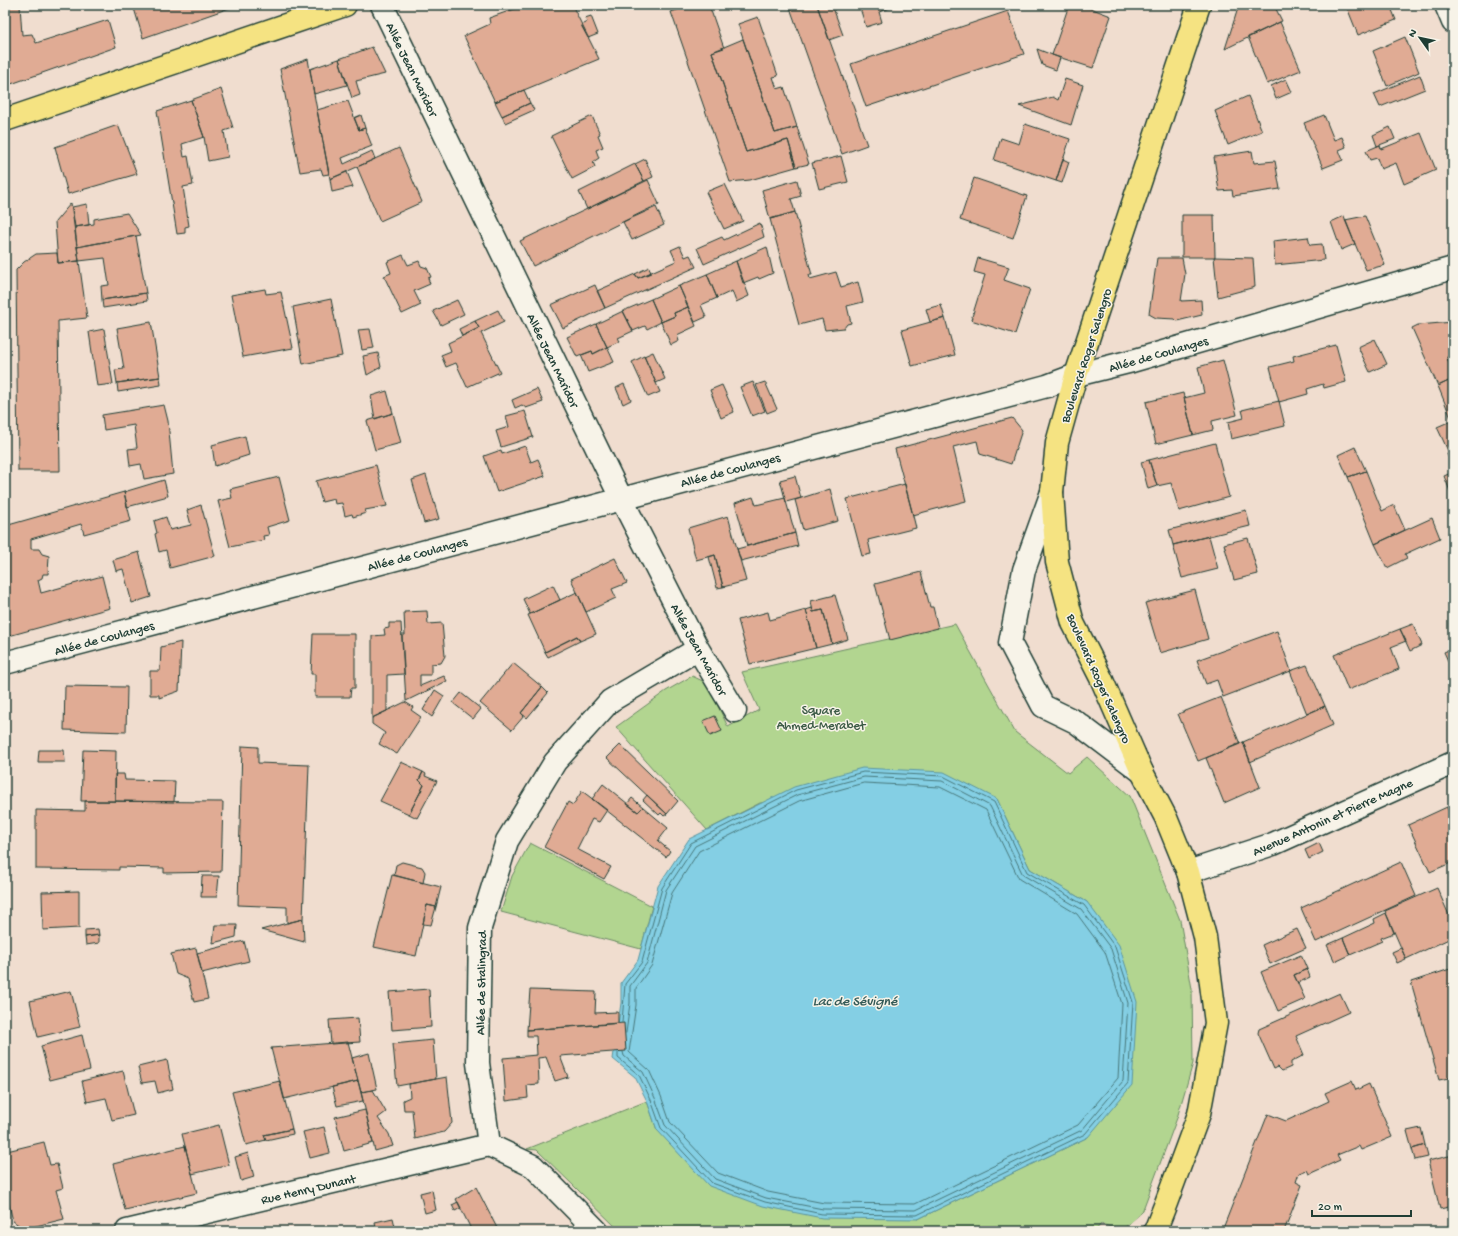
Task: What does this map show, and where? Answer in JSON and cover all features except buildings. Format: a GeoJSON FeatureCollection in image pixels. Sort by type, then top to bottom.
{"type":"FeatureCollection","features":[{"type":"Feature","properties":{"kind":"main road"},"geometry":{"type":"LineString","coordinates":[[5,120],[345,5]]}},
{"type":"Feature","properties":{"kind":"main road","name":"Boulevard Roger Salengro"},"geometry":{"type":"LineString","coordinates":[[1154,1231],[1166,1204],[1198,1114],[1216,1023],[1205,936],[1188,872],[1166,818],[1142,772],[1102,678],[1072,623],[1058,562],[1052,492],[1057,443],[1076,375],[1199,5]]}},
{"type":"Feature","properties":{"kind":"street","name":"Allée Jean Maridor"},"geometry":{"type":"LineString","coordinates":[[382,5],[621,498],[698,649],[735,711]]}},
{"type":"Feature","properties":{"kind":"street"},"geometry":{"type":"LineString","coordinates":[[1446,5],[1453,22]]}},
{"type":"Feature","properties":{"kind":"street","name":"Allée de Coulanges"},"geometry":{"type":"LineString","coordinates":[[5,663],[1039,388],[1076,375],[1132,361],[1453,268]]}},
{"type":"Feature","properties":{"kind":"street"},"geometry":{"type":"LineString","coordinates":[[1052,492],[1024,570],[1010,643],[1043,706],[1076,722],[1142,772]]}},
{"type":"Feature","properties":{"kind":"street","name":"Allée de Stalingrad"},"geometry":{"type":"LineString","coordinates":[[489,1144],[478,1063],[480,928],[507,841],[555,762],[610,701],[698,649]]}},
{"type":"Feature","properties":{"kind":"street","name":"Avenue Antonin et Pierre Magne"},"geometry":{"type":"LineString","coordinates":[[1188,872],[1273,844],[1453,763]]}},
{"type":"Feature","properties":{"kind":"street"},"geometry":{"type":"LineString","coordinates":[[489,1144],[533,1166],[597,1231]]}},
{"type":"Feature","properties":{"kind":"street","name":"Rue Henry Dunant"},"geometry":{"type":"LineString","coordinates":[[127,1231],[489,1144]]}},
{"type":"Feature","properties":{"kind":"green space","name":"Square Ahmed-Merabet"},"geometry":{"type":"Polygon","coordinates":[[[955,624],[1015,732],[1068,773],[1087,757],[1130,796],[1180,920],[1192,989],[1193,1063],[1177,1118],[1142,1212],[1122,1230],[1101,1224],[1095,1231],[620,1231],[537,1150],[527,1149],[647,1101],[657,1130],[918,1219],[1088,1137],[1087,902],[1030,869],[997,799],[760,803],[707,830],[616,727],[666,691],[692,676],[707,683],[728,727],[759,710],[742,672],[955,624]]]}},
{"type":"Feature","properties":{"kind":"green space"},"geometry":{"type":"Polygon","coordinates":[[[530,843],[652,906],[641,949],[501,912],[512,876],[530,843]]]}},
{"type":"Feature","properties":{"kind":"water","name":"Lac de Sévigné"},"geometry":{"type":"Polygon","coordinates":[[[862,768],[944,772],[997,799],[1030,869],[1087,902],[1119,945],[1137,1002],[1132,1085],[1088,1137],[918,1219],[822,1218],[763,1206],[709,1186],[657,1130],[647,1101],[635,1077],[613,1059],[621,1003],[621,983],[638,960],[658,886],[689,839],[794,787],[862,768]]]}}]}
